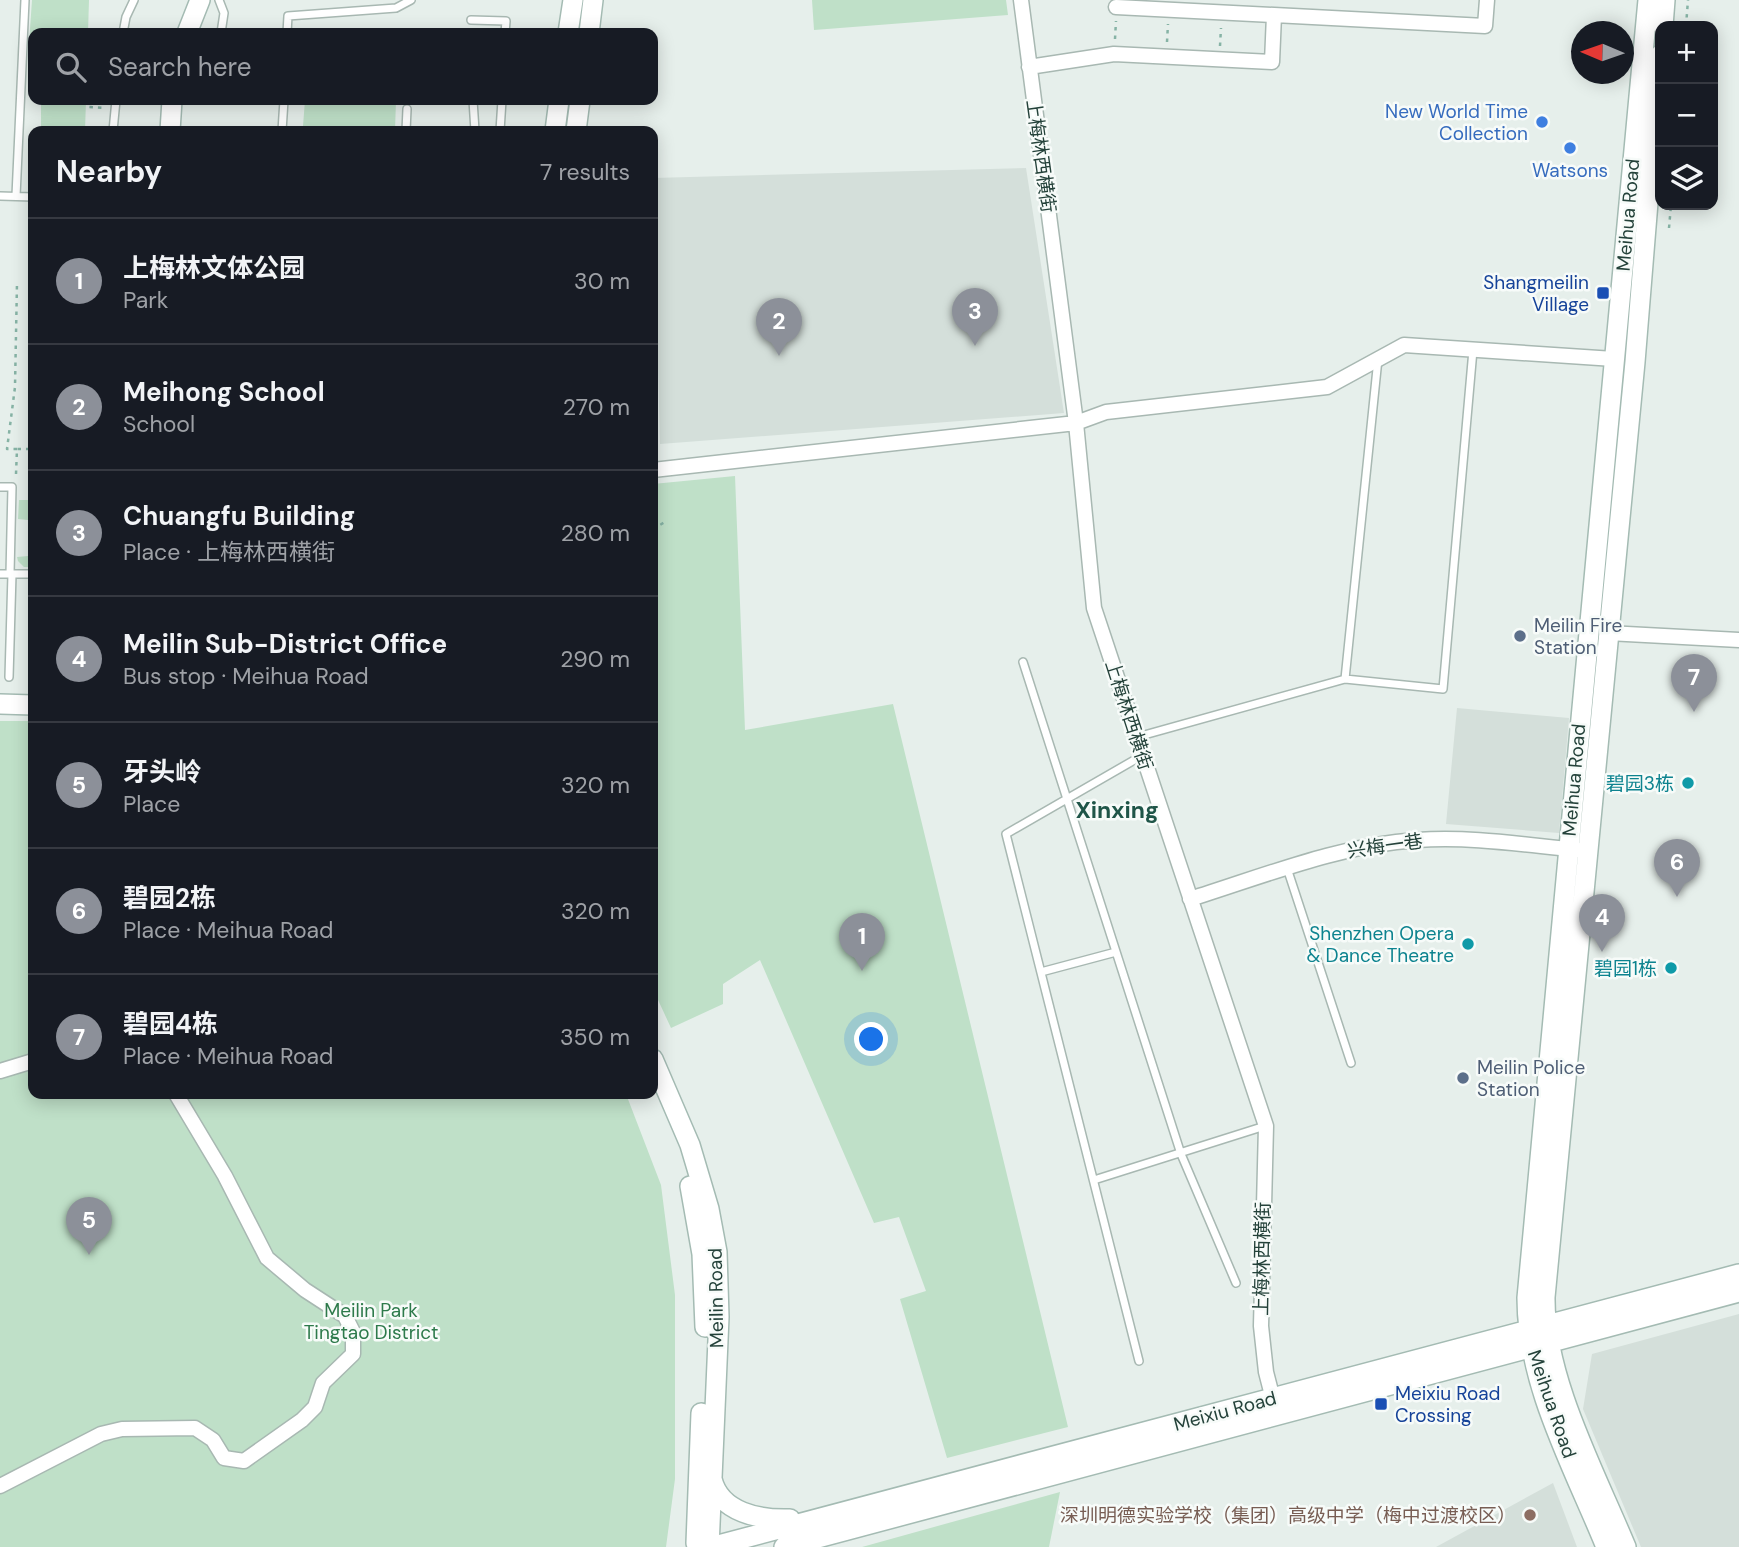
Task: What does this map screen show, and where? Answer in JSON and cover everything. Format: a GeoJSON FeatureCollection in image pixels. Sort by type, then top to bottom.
{"type":"FeatureCollection","features":[{"type":"Feature","properties":{"kind":"main road"},"geometry":{"type":"LineString","coordinates":[[189,28],[200,0]]}},
{"type":"Feature","properties":{"kind":"main road"},"geometry":{"type":"LineString","coordinates":[[589,28],[593,0]]}},
{"type":"Feature","properties":{"kind":"main road"},"geometry":{"type":"LineString","coordinates":[[590,28],[605,0]]}},
{"type":"Feature","properties":{"kind":"main road","name":"Meihua Road"},"geometry":{"type":"LineString","coordinates":[[1577,850],[1614,359],[1648,0]]}},
{"type":"Feature","properties":{"kind":"main road"},"geometry":{"type":"LineString","coordinates":[[1663,21],[1665,0]]}},
{"type":"Feature","properties":{"kind":"main road","name":"Meihua Road"},"geometry":{"type":"LineString","coordinates":[[1626,1547],[1539,1336],[1527,1298],[1577,850],[1608,634],[1635,362],[1658,84]]}},
{"type":"Feature","properties":{"kind":"main road"},"geometry":{"type":"LineString","coordinates":[[170,126],[172,105]]}},
{"type":"Feature","properties":{"kind":"main road"},"geometry":{"type":"LineString","coordinates":[[556,126],[558,105]]}},
{"type":"Feature","properties":{"kind":"main road"},"geometry":{"type":"LineString","coordinates":[[577,126],[579,105]]}},
{"type":"Feature","properties":{"kind":"main road"},"geometry":{"type":"LineString","coordinates":[[0,704],[28,705]]}},
{"type":"Feature","properties":{"kind":"main road"},"geometry":{"type":"LineString","coordinates":[[0,713],[28,714]]}},
{"type":"Feature","properties":{"kind":"main road","name":"Meilin Road"},"geometry":{"type":"LineString","coordinates":[[658,1070],[693,1156],[717,1252],[719,1317],[710,1547]]}},
{"type":"Feature","properties":{"kind":"main road","name":"Meilin Road"},"geometry":{"type":"LineString","coordinates":[[658,1099],[687,1173],[702,1254],[705,1312],[696,1547]]}},
{"type":"Feature","properties":{"kind":"main road","name":"Meixiu Road"},"geometry":{"type":"LineString","coordinates":[[784,1547],[1275,1407],[1539,1336],[1739,1274]]}},
{"type":"Feature","properties":{"kind":"main road","name":"Meixiu Road"},"geometry":{"type":"LineString","coordinates":[[1539,1336],[1739,1292]]}},
{"type":"Feature","properties":{"kind":"main road","name":"Meihua Road"},"geometry":{"type":"LineString","coordinates":[[1539,1336],[1548,1406],[1606,1547]]}},
{"type":"Feature","properties":{"kind":"main road","name":"Meixiu Road"},"geometry":{"type":"LineString","coordinates":[[710,1547],[849,1510],[1275,1407]]}},
{"type":"Feature","properties":{"kind":"main road"},"geometry":{"type":"LineString","coordinates":[[712,1479],[725,1501],[755,1517],[786,1519],[849,1510]]}},
{"type":"Feature","properties":{"kind":"street","name":"上梅林西横街"},"geometry":{"type":"LineString","coordinates":[[1021,0],[1076,423],[1094,608],[1266,1126],[1260,1295],[1263,1350],[1275,1407]]}},
{"type":"Feature","properties":{"kind":"street"},"geometry":{"type":"LineString","coordinates":[[1116,7],[1485,26],[1487,0]]}},
{"type":"Feature","properties":{"kind":"street"},"geometry":{"type":"LineString","coordinates":[[1029,67],[1114,54],[1272,62],[1275,15]]}},
{"type":"Feature","properties":{"kind":"street"},"geometry":{"type":"LineString","coordinates":[[658,469],[1076,423],[1106,412],[1327,387],[1404,345],[1614,359]]}},
{"type":"Feature","properties":{"kind":"street"},"geometry":{"type":"LineString","coordinates":[[1608,634],[1739,640]]}},
{"type":"Feature","properties":{"kind":"street","name":"兴梅一巷"},"geometry":{"type":"LineString","coordinates":[[1190,899],[1345,851],[1418,840],[1467,840],[1577,850]]}},
{"type":"Feature","properties":{"kind":"street"},"geometry":{"type":"LineString","coordinates":[[0,1071],[28,1063]]}},
{"type":"Feature","properties":{"kind":"street"},"geometry":{"type":"LineString","coordinates":[[0,1486],[101,1434],[122,1429],[195,1428],[213,1440],[224,1458],[244,1461],[302,1420],[315,1407],[323,1383],[353,1354],[353,1332],[345,1316],[305,1290],[267,1258],[225,1176],[179,1099]]}},
{"type":"Feature","properties":{"kind":"lane"},"geometry":{"type":"LineString","coordinates":[[16,196],[21,38],[25,0]]}},
{"type":"Feature","properties":{"kind":"lane"},"geometry":{"type":"LineString","coordinates":[[124,28],[134,0]]}},
{"type":"Feature","properties":{"kind":"lane"},"geometry":{"type":"LineString","coordinates":[[219,0],[224,13],[222,28]]}},
{"type":"Feature","properties":{"kind":"lane"},"geometry":{"type":"LineString","coordinates":[[287,28],[288,16],[396,8],[411,0]]}},
{"type":"Feature","properties":{"kind":"lane"},"geometry":{"type":"LineString","coordinates":[[471,20],[506,21],[505,28]]}},
{"type":"Feature","properties":{"kind":"lane"},"geometry":{"type":"LineString","coordinates":[[113,126],[115,105]]}},
{"type":"Feature","properties":{"kind":"lane"},"geometry":{"type":"LineString","coordinates":[[282,126],[284,105]]}},
{"type":"Feature","properties":{"kind":"lane"},"geometry":{"type":"LineString","coordinates":[[472,105],[475,126]]}},
{"type":"Feature","properties":{"kind":"lane"},"geometry":{"type":"LineString","coordinates":[[500,126],[502,105]]}},
{"type":"Feature","properties":{"kind":"lane"},"geometry":{"type":"LineString","coordinates":[[406,126],[407,109]]}},
{"type":"Feature","properties":{"kind":"lane"},"geometry":{"type":"LineString","coordinates":[[0,196],[28,197]]}},
{"type":"Feature","properties":{"kind":"lane"},"geometry":{"type":"LineString","coordinates":[[1136,737],[1345,679],[1443,689],[1474,350]]}},
{"type":"Feature","properties":{"kind":"lane"},"geometry":{"type":"LineString","coordinates":[[1345,679],[1378,359]]}},
{"type":"Feature","properties":{"kind":"lane"},"geometry":{"type":"LineString","coordinates":[[0,487],[12,487],[9,677]]}},
{"type":"Feature","properties":{"kind":"lane"},"geometry":{"type":"LineString","coordinates":[[0,574],[28,574]]}},
{"type":"Feature","properties":{"kind":"lane"},"geometry":{"type":"LineString","coordinates":[[1023,662],[1181,1154],[1236,1283]]}},
{"type":"Feature","properties":{"kind":"lane"},"geometry":{"type":"LineString","coordinates":[[1139,1361],[1006,834],[1143,755]]}},
{"type":"Feature","properties":{"kind":"lane"},"geometry":{"type":"LineString","coordinates":[[1287,868],[1351,1063]]}},
{"type":"Feature","properties":{"kind":"lane"},"geometry":{"type":"LineString","coordinates":[[1041,972],[1116,952]]}},
{"type":"Feature","properties":{"kind":"lane"},"geometry":{"type":"LineString","coordinates":[[1094,1180],[1266,1126]]}},
{"type":"Feature","properties":{"kind":"path"},"geometry":{"type":"LineString","coordinates":[[1686,21],[1688,0]]}},
{"type":"Feature","properties":{"kind":"path"},"geometry":{"type":"LineString","coordinates":[[1114,54],[1116,7]]}},
{"type":"Feature","properties":{"kind":"path"},"geometry":{"type":"LineString","coordinates":[[1166,56],[1169,10]]}},
{"type":"Feature","properties":{"kind":"path"},"geometry":{"type":"LineString","coordinates":[[1219,59],[1222,12]]}},
{"type":"Feature","properties":{"kind":"path"},"geometry":{"type":"LineString","coordinates":[[88,105],[115,109]]}},
{"type":"Feature","properties":{"kind":"path"},"geometry":{"type":"LineString","coordinates":[[1669,228],[1671,210]]}},
{"type":"Feature","properties":{"kind":"path"},"geometry":{"type":"LineString","coordinates":[[17,283],[15,366],[7,449],[28,449]]}},
{"type":"Feature","properties":{"kind":"path"},"geometry":{"type":"LineString","coordinates":[[10,366],[15,366]]}},
{"type":"Feature","properties":{"kind":"path"},"geometry":{"type":"LineString","coordinates":[[12,487],[17,449]]}},
{"type":"Feature","properties":{"kind":"path"},"geometry":{"type":"LineString","coordinates":[[658,526],[665,522]]}},
{"type":"Feature","properties":{"kind":"shaded area"},"geometry":{"type":"Polygon","coordinates":[[[1026,168],[1064,413],[660,444],[658,178],[1026,168]]]}},
{"type":"Feature","properties":{"kind":"shaded area"},"geometry":{"type":"Polygon","coordinates":[[[1457,708],[1569,718],[1559,833],[1446,824],[1457,708]]]}},
{"type":"Feature","properties":{"kind":"shaded area"},"geometry":{"type":"Polygon","coordinates":[[[1739,1314],[1739,1547],[1641,1547],[1583,1409],[1592,1354],[1739,1314]]]}},
{"type":"Feature","properties":{"kind":"shaded area","name":"深圳明德实验学校（集团）高级中学（梅中过渡校区）"},"geometry":{"type":"Polygon","coordinates":[[[1553,1483],[1577,1547],[1436,1547],[1553,1483]]]}},
{"type":"Feature","properties":{"kind":"green space"},"geometry":{"type":"Polygon","coordinates":[[[32,0],[89,0],[88,28],[30,28],[32,0]]]}},
{"type":"Feature","properties":{"kind":"green space"},"geometry":{"type":"Polygon","coordinates":[[[812,0],[1006,0],[1008,15],[814,30],[812,0]]]}},
{"type":"Feature","properties":{"kind":"green space"},"geometry":{"type":"Polygon","coordinates":[[[41,105],[86,105],[85,126],[41,126],[41,105]]]}},
{"type":"Feature","properties":{"kind":"green space"},"geometry":{"type":"Polygon","coordinates":[[[305,105],[396,105],[395,126],[303,126],[305,105]]]}},
{"type":"Feature","properties":{"kind":"green space"},"geometry":{"type":"Polygon","coordinates":[[[735,476],[745,730],[893,704],[1068,1427],[947,1458],[900,1299],[926,1291],[899,1217],[874,1223],[760,960],[723,984],[723,1004],[671,1028],[658,1000],[658,484],[735,476]]]}},
{"type":"Feature","properties":{"kind":"green space"},"geometry":{"type":"Polygon","coordinates":[[[19,500],[28,500],[28,520],[18,519],[19,500]]]}},
{"type":"Feature","properties":{"kind":"green space"},"geometry":{"type":"Polygon","coordinates":[[[28,556],[28,567],[24,567],[17,557],[28,556]]]}},
{"type":"Feature","properties":{"kind":"green space","name":"Meilin Park Tingtao District"},"geometry":{"type":"Polygon","coordinates":[[[0,721],[28,721],[28,1099],[628,1099],[661,1185],[675,1295],[675,1479],[666,1547],[0,1547],[0,721]]]}},
{"type":"Feature","properties":{"kind":"green space"},"geometry":{"type":"Polygon","coordinates":[[[1060,1492],[1049,1547],[862,1547],[1060,1492]]]}},
{"type":"Feature","properties":{"kind":"place","name":"New World Time Collection"},"geometry":{"type":"Point","coordinates":[1542,122]}},
{"type":"Feature","properties":{"kind":"place","name":"Watsons"},"geometry":{"type":"Point","coordinates":[1570,148]}},
{"type":"Feature","properties":{"kind":"place","name":"Shangmeilin Village"},"geometry":{"type":"Point","coordinates":[1603,293]}},
{"type":"Feature","properties":{"kind":"place","name":"Chuangfu Building"},"geometry":{"type":"Point","coordinates":[975,346]}},
{"type":"Feature","properties":{"kind":"place","name":"Meihong School"},"geometry":{"type":"Point","coordinates":[779,356]}},
{"type":"Feature","properties":{"kind":"place","name":"Meilin Fire Station"},"geometry":{"type":"Point","coordinates":[1520,636]}},
{"type":"Feature","properties":{"kind":"place","name":"碧园4栋"},"geometry":{"type":"Point","coordinates":[1694,712]}},
{"type":"Feature","properties":{"kind":"place","name":"碧园3栋"},"geometry":{"type":"Point","coordinates":[1688,783]}},
{"type":"Feature","properties":{"kind":"place","name":"碧园2栋"},"geometry":{"type":"Point","coordinates":[1677,897]}},
{"type":"Feature","properties":{"kind":"place","name":"Shenzhen Opera & Dance Theatre"},"geometry":{"type":"Point","coordinates":[1468,944]}},
{"type":"Feature","properties":{"kind":"place","name":"Meilin Sub-District Office"},"geometry":{"type":"Point","coordinates":[1602,952]}},
{"type":"Feature","properties":{"kind":"place","name":"碧园1栋"},"geometry":{"type":"Point","coordinates":[1671,968]}},
{"type":"Feature","properties":{"kind":"place","name":"上梅林文体公园"},"geometry":{"type":"Point","coordinates":[862,971]}},
{"type":"Feature","properties":{"kind":"place","name":"Meilin Police Station"},"geometry":{"type":"Point","coordinates":[1463,1078]}},
{"type":"Feature","properties":{"kind":"place","name":"牙头岭"},"geometry":{"type":"Point","coordinates":[89,1255]}},
{"type":"Feature","properties":{"kind":"place","name":"Meixiu Road Crossing"},"geometry":{"type":"Point","coordinates":[1381,1404]}},
{"type":"Feature","properties":{"kind":"place","name":"深圳明德实验学校（集团）高级中学（梅中过渡校区）"},"geometry":{"type":"Point","coordinates":[1530,1515]}},
{"type":"Feature","properties":{"kind":"district","name":"Xinxing"},"geometry":{"type":"Point","coordinates":[1117,810]}}]}
